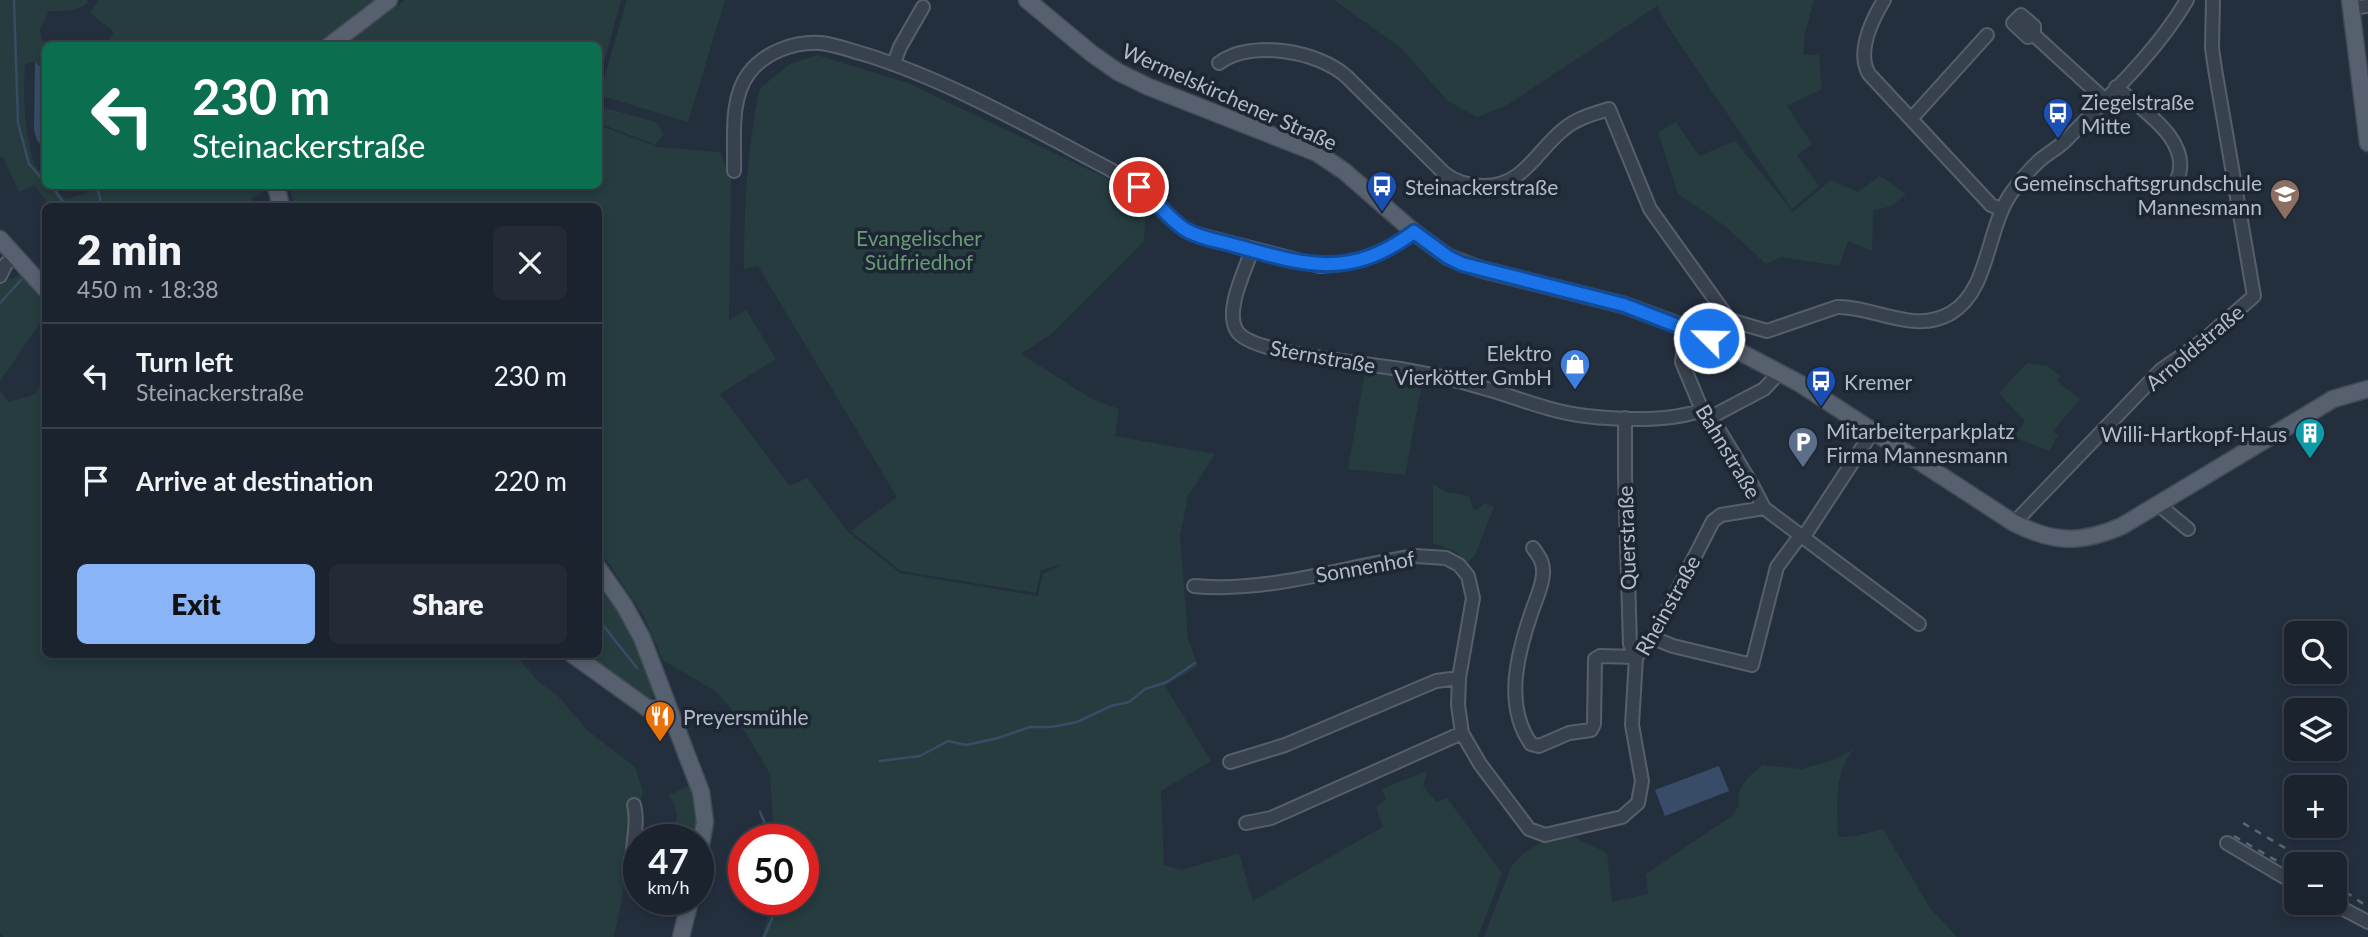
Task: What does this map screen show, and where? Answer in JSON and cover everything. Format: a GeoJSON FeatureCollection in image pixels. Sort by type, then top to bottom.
{"type":"FeatureCollection","features":[{"type":"Feature","properties":{"kind":"main road"},"geometry":{"type":"LineString","coordinates":[[334,42],[389,0]]}},
{"type":"Feature","properties":{"kind":"main road","name":"Wermelskirchener Straße"},"geometry":{"type":"LineString","coordinates":[[1027,0],[1118,72],[1149,87],[1317,153],[1344,171],[1414,232],[1448,257],[1462,264],[1624,305],[1709,338],[1780,372],[2014,523],[2042,536],[2083,539],[2122,526],[2333,399],[2368,389]]}},
{"type":"Feature","properties":{"kind":"main road"},"geometry":{"type":"LineString","coordinates":[[2350,4],[2368,143]]}},
{"type":"Feature","properties":{"kind":"main road"},"geometry":{"type":"LineString","coordinates":[[0,239],[42,286]]}},
{"type":"Feature","properties":{"kind":"main road"},"geometry":{"type":"LineString","coordinates":[[602,573],[637,628],[703,799],[705,824]]}},
{"type":"Feature","properties":{"kind":"main road"},"geometry":{"type":"LineString","coordinates":[[577,658],[646,708],[668,706]]}},
{"type":"Feature","properties":{"kind":"main road"},"geometry":{"type":"LineString","coordinates":[[681,937],[686,915]]}},
{"type":"Feature","properties":{"kind":"street"},"geometry":{"type":"LineString","coordinates":[[1884,0],[1869,32],[1866,69],[1991,205],[2001,209]]}},
{"type":"Feature","properties":{"kind":"street"},"geometry":{"type":"LineString","coordinates":[[1709,338],[1713,329],[1728,321],[1767,331],[1821,311],[1841,307],[1902,320],[1927,321],[1943,317],[1964,302],[1975,287],[2001,209],[2013,191],[2030,170],[2062,144],[2162,37],[2187,0]]}},
{"type":"Feature","properties":{"kind":"street","name":"Arnoldstraße"},"geometry":{"type":"LineString","coordinates":[[2014,523],[2161,370],[2204,340],[2254,296],[2212,48],[2213,0]]}},
{"type":"Feature","properties":{"kind":"street"},"geometry":{"type":"LineString","coordinates":[[2350,4],[2368,6]]}},
{"type":"Feature","properties":{"kind":"street"},"geometry":{"type":"LineString","coordinates":[[894,64],[900,47],[923,7]]}},
{"type":"Feature","properties":{"kind":"street"},"geometry":{"type":"LineString","coordinates":[[1911,119],[1987,35]]}},
{"type":"Feature","properties":{"kind":"street"},"geometry":{"type":"LineString","coordinates":[[2034,35],[2104,99]]}},
{"type":"Feature","properties":{"kind":"street"},"geometry":{"type":"LineString","coordinates":[[734,171],[738,96],[743,83],[760,62],[786,48],[819,43],[838,46],[894,64],[1032,128],[1139,187],[1156,200],[1183,229],[1252,250],[1320,266],[1340,265],[1378,254],[1414,232]]}},
{"type":"Feature","properties":{"kind":"street"},"geometry":{"type":"LineString","coordinates":[[1219,63],[1227,57],[1266,49],[1313,58],[1332,66],[1444,173],[1460,182],[1479,186],[1507,182],[1520,176],[1567,126],[1609,109],[1650,209],[1728,321]]}},
{"type":"Feature","properties":{"kind":"street"},"geometry":{"type":"LineString","coordinates":[[2116,87],[2169,133],[2176,144],[2180,159],[2177,180]]}},
{"type":"Feature","properties":{"kind":"street","name":"Sternstraße"},"geometry":{"type":"LineString","coordinates":[[1252,250],[1232,314],[1237,331],[1254,343],[1332,360],[1449,378],[1549,410],[1585,416],[1670,417],[1706,413],[1764,389],[1780,372]]}},
{"type":"Feature","properties":{"kind":"street"},"geometry":{"type":"LineString","coordinates":[[0,276],[13,256]]}},
{"type":"Feature","properties":{"kind":"street","name":"Bahnstraße"},"geometry":{"type":"LineString","coordinates":[[1688,329],[1682,362],[1706,413],[1751,483],[1763,508],[1919,624]]}},
{"type":"Feature","properties":{"kind":"street","name":"Querstraße"},"geometry":{"type":"LineString","coordinates":[[1625,418],[1630,644],[1636,657]]}},
{"type":"Feature","properties":{"kind":"street"},"geometry":{"type":"LineString","coordinates":[[1653,638],[1673,646],[1752,665],[1777,567],[1801,537],[1873,431]]}},
{"type":"Feature","properties":{"kind":"street"},"geometry":{"type":"LineString","coordinates":[[2159,505],[2188,529]]}},
{"type":"Feature","properties":{"kind":"street","name":"Rheinstraße"},"geometry":{"type":"LineString","coordinates":[[1537,834],[1545,835],[1622,817],[1638,803],[1642,781],[1632,725],[1636,657],[1653,638],[1713,521],[1721,515],[1763,508]]}},
{"type":"Feature","properties":{"kind":"street"},"geometry":{"type":"LineString","coordinates":[[1533,548],[1542,564],[1543,579],[1521,646],[1515,692],[1521,724],[1531,744],[1539,746],[1569,733],[1591,730],[1594,724],[1595,659],[1600,656],[1636,657]]}},
{"type":"Feature","properties":{"kind":"street","name":"Sonnenhof"},"geometry":{"type":"LineString","coordinates":[[1194,586],[1269,582],[1416,556],[1446,558],[1455,562],[1466,571],[1473,591],[1469,632],[1459,678],[1459,718],[1462,733],[1487,775],[1529,829],[1537,834]]}},
{"type":"Feature","properties":{"kind":"street"},"geometry":{"type":"LineString","coordinates":[[1230,762],[1284,745],[1436,681],[1459,678]]}},
{"type":"Feature","properties":{"kind":"street"},"geometry":{"type":"LineString","coordinates":[[1245,823],[1271,818],[1462,733]]}},
{"type":"Feature","properties":{"kind":"street"},"geometry":{"type":"LineString","coordinates":[[634,805],[636,824]]}},
{"type":"Feature","properties":{"kind":"street"},"geometry":{"type":"LineString","coordinates":[[2227,843],[2284,877]]}},
{"type":"Feature","properties":{"kind":"street"},"geometry":{"type":"LineString","coordinates":[[2347,911],[2368,922]]}},
{"type":"Feature","properties":{"kind":"green space"},"geometry":{"type":"Polygon","coordinates":[[[0,0],[87,0],[88,3],[74,9],[49,11],[40,29],[42,40],[46,42],[42,42],[42,68],[35,62],[25,64],[27,133],[33,161],[42,175],[42,189],[54,189],[66,199],[85,194],[91,189],[268,189],[251,199],[255,203],[48,203],[34,185],[19,192],[3,157],[0,157],[0,0]]]}},
{"type":"Feature","properties":{"kind":"green space"},"geometry":{"type":"Polygon","coordinates":[[[99,0],[378,0],[323,42],[108,42],[114,32],[90,13],[99,0]]]}},
{"type":"Feature","properties":{"kind":"green space"},"geometry":{"type":"Polygon","coordinates":[[[405,0],[621,0],[602,70],[602,42],[348,42],[405,0]]]}},
{"type":"Feature","properties":{"kind":"green space"},"geometry":{"type":"Polygon","coordinates":[[[627,0],[725,0],[688,122],[602,96],[602,85],[627,0]]]}},
{"type":"Feature","properties":{"kind":"green space"},"geometry":{"type":"Polygon","coordinates":[[[1334,0],[1814,0],[1805,33],[1803,55],[1819,55],[1822,89],[1787,106],[1812,144],[1797,155],[1819,186],[1792,209],[1667,25],[1657,6],[1509,104],[1477,117],[1448,101],[1401,48],[1334,0]]]}},
{"type":"Feature","properties":{"kind":"green space","name":"Evangelischer Südfriedhof"},"geometry":{"type":"Polygon","coordinates":[[[817,55],[908,83],[1129,189],[1135,195],[1144,213],[1143,242],[1051,334],[1021,354],[1092,399],[1119,409],[1115,436],[1215,454],[1188,496],[1180,536],[1188,639],[1198,666],[1165,686],[1211,761],[1161,791],[1164,865],[1182,870],[1239,853],[1253,901],[1383,827],[1376,807],[1386,799],[1382,789],[1427,771],[1423,786],[1436,802],[1447,798],[1502,873],[1478,937],[762,937],[768,915],[819,915],[819,824],[773,824],[770,774],[731,708],[715,691],[663,660],[643,615],[602,556],[602,203],[293,203],[291,189],[602,189],[602,126],[657,147],[720,152],[731,180],[729,320],[746,310],[776,359],[720,394],[790,486],[807,478],[848,532],[900,573],[1038,596],[1043,574],[1063,564],[1041,570],[1036,593],[901,571],[851,531],[897,497],[758,266],[744,269],[747,178],[760,88],[790,64],[817,55]]]}},
{"type":"Feature","properties":{"kind":"green space"},"geometry":{"type":"Polygon","coordinates":[[[602,107],[656,122],[664,134],[655,145],[602,124],[602,107]]]}},
{"type":"Feature","properties":{"kind":"green space"},"geometry":{"type":"Polygon","coordinates":[[[1676,122],[1699,156],[1735,141],[1793,212],[1831,180],[1858,192],[1880,176],[1906,194],[1891,206],[1873,211],[1872,251],[1848,241],[1839,266],[1781,257],[1766,264],[1724,225],[1678,194],[1658,132],[1676,122]]]}},
{"type":"Feature","properties":{"kind":"green space"},"geometry":{"type":"Polygon","coordinates":[[[23,274],[42,293],[42,320],[0,381],[0,283],[23,274]]]}},
{"type":"Feature","properties":{"kind":"green space"},"geometry":{"type":"Polygon","coordinates":[[[2027,363],[2047,366],[2061,376],[2057,381],[2080,399],[2053,431],[2058,435],[2049,451],[2014,437],[2025,421],[1999,393],[2027,363]]]}},
{"type":"Feature","properties":{"kind":"green space"},"geometry":{"type":"Polygon","coordinates":[[[1366,366],[1423,378],[1405,475],[1348,469],[1366,366]]]}},
{"type":"Feature","properties":{"kind":"green space"},"geometry":{"type":"Polygon","coordinates":[[[42,382],[42,658],[519,658],[538,681],[558,696],[587,730],[635,767],[643,792],[637,824],[623,824],[623,892],[614,937],[4,937],[0,933],[0,391],[8,402],[34,395],[42,382]]]}},
{"type":"Feature","properties":{"kind":"green space"},"geometry":{"type":"Polygon","coordinates":[[[1433,484],[1446,492],[1469,496],[1473,510],[1477,510],[1484,503],[1494,507],[1475,555],[1468,563],[1456,552],[1433,543],[1433,484]]]}},
{"type":"Feature","properties":{"kind":"green space"},"geometry":{"type":"Polygon","coordinates":[[[602,583],[623,618],[650,674],[656,689],[650,700],[585,658],[602,658],[602,583]]]}},
{"type":"Feature","properties":{"kind":"green space"},"geometry":{"type":"Polygon","coordinates":[[[1854,749],[1839,780],[1838,837],[1856,836],[1883,829],[1930,908],[1957,937],[1484,937],[1511,867],[1523,854],[1537,845],[1570,832],[1572,836],[1607,853],[1612,902],[1648,894],[1646,874],[1733,815],[1748,777],[1763,765],[1802,769],[1833,760],[1854,749]]]}},
{"type":"Feature","properties":{"kind":"green space"},"geometry":{"type":"Polygon","coordinates":[[[691,785],[698,812],[697,824],[675,824],[677,814],[669,795],[691,785]]]}},
{"type":"Feature","properties":{"kind":"water"},"geometry":{"type":"Polygon","coordinates":[[[35,62],[42,68],[42,146],[34,130],[35,62]]]}},
{"type":"Feature","properties":{"kind":"water"},"geometry":{"type":"Polygon","coordinates":[[[1719,766],[1729,791],[1665,816],[1655,790],[1719,766]]]}},
{"type":"Feature","properties":{"kind":"waterway"},"geometry":{"type":"LineString","coordinates":[[14,0],[18,123],[29,164],[42,179]]}},
{"type":"Feature","properties":{"kind":"waterway"},"geometry":{"type":"LineString","coordinates":[[54,189],[64,203]]}},
{"type":"Feature","properties":{"kind":"waterway"},"geometry":{"type":"LineString","coordinates":[[98,189],[101,203]]}},
{"type":"Feature","properties":{"kind":"waterway"},"geometry":{"type":"LineString","coordinates":[[0,303],[21,280]]}},
{"type":"Feature","properties":{"kind":"waterway"},"geometry":{"type":"LineString","coordinates":[[602,624],[637,668]]}},
{"type":"Feature","properties":{"kind":"waterway"},"geometry":{"type":"LineString","coordinates":[[880,761],[920,756],[948,741],[966,745],[1030,727],[1052,727],[1077,722],[1111,706],[1129,702],[1145,689],[1167,682],[1195,663]]}},
{"type":"Feature","properties":{"kind":"waterway"},"geometry":{"type":"LineString","coordinates":[[760,812],[765,824]]}},
{"type":"Feature","properties":{"kind":"waterway"},"geometry":{"type":"LineString","coordinates":[[764,937],[774,915]]}},
{"type":"Feature","properties":{"kind":"railway"},"geometry":{"type":"LineString","coordinates":[[2243,823],[2292,852]]}},
{"type":"Feature","properties":{"kind":"railway"},"geometry":{"type":"LineString","coordinates":[[2234,836],[2284,865]]}},
{"type":"Feature","properties":{"kind":"railway"},"geometry":{"type":"LineString","coordinates":[[2347,893],[2368,907]]}},
{"type":"Feature","properties":{"kind":"place","name":"Ziegelstraße Mitte"},"geometry":{"type":"Point","coordinates":[2058,140]}},
{"type":"Feature","properties":{"kind":"place","name":"Steinackerstraße"},"geometry":{"type":"Point","coordinates":[1382,213]}},
{"type":"Feature","properties":{"kind":"place","name":"Gemeinschaftsgrundschule Mannesmann"},"geometry":{"type":"Point","coordinates":[2285,221]}},
{"type":"Feature","properties":{"kind":"place","name":"Elektro Vierkötter GmbH"},"geometry":{"type":"Point","coordinates":[1575,391]}},
{"type":"Feature","properties":{"kind":"place","name":"Kremer"},"geometry":{"type":"Point","coordinates":[1821,408]}},
{"type":"Feature","properties":{"kind":"place","name":"Willi-Hartkopf-Haus"},"geometry":{"type":"Point","coordinates":[2310,460]}},
{"type":"Feature","properties":{"kind":"place","name":"Mitarbeiterparkplatz Firma Mannesmann"},"geometry":{"type":"Point","coordinates":[1803,469]}},
{"type":"Feature","properties":{"kind":"place","name":"Preyersmühle"},"geometry":{"type":"Point","coordinates":[660,743]}},
{"type":"Feature","properties":{"kind":"route"},"geometry":{"type":"LineString","coordinates":[[1139,187],[1156,200],[1183,229],[1252,250],[1320,266],[1340,265],[1378,254],[1414,232],[1462,264],[1624,305],[1709,338]]}}]}
